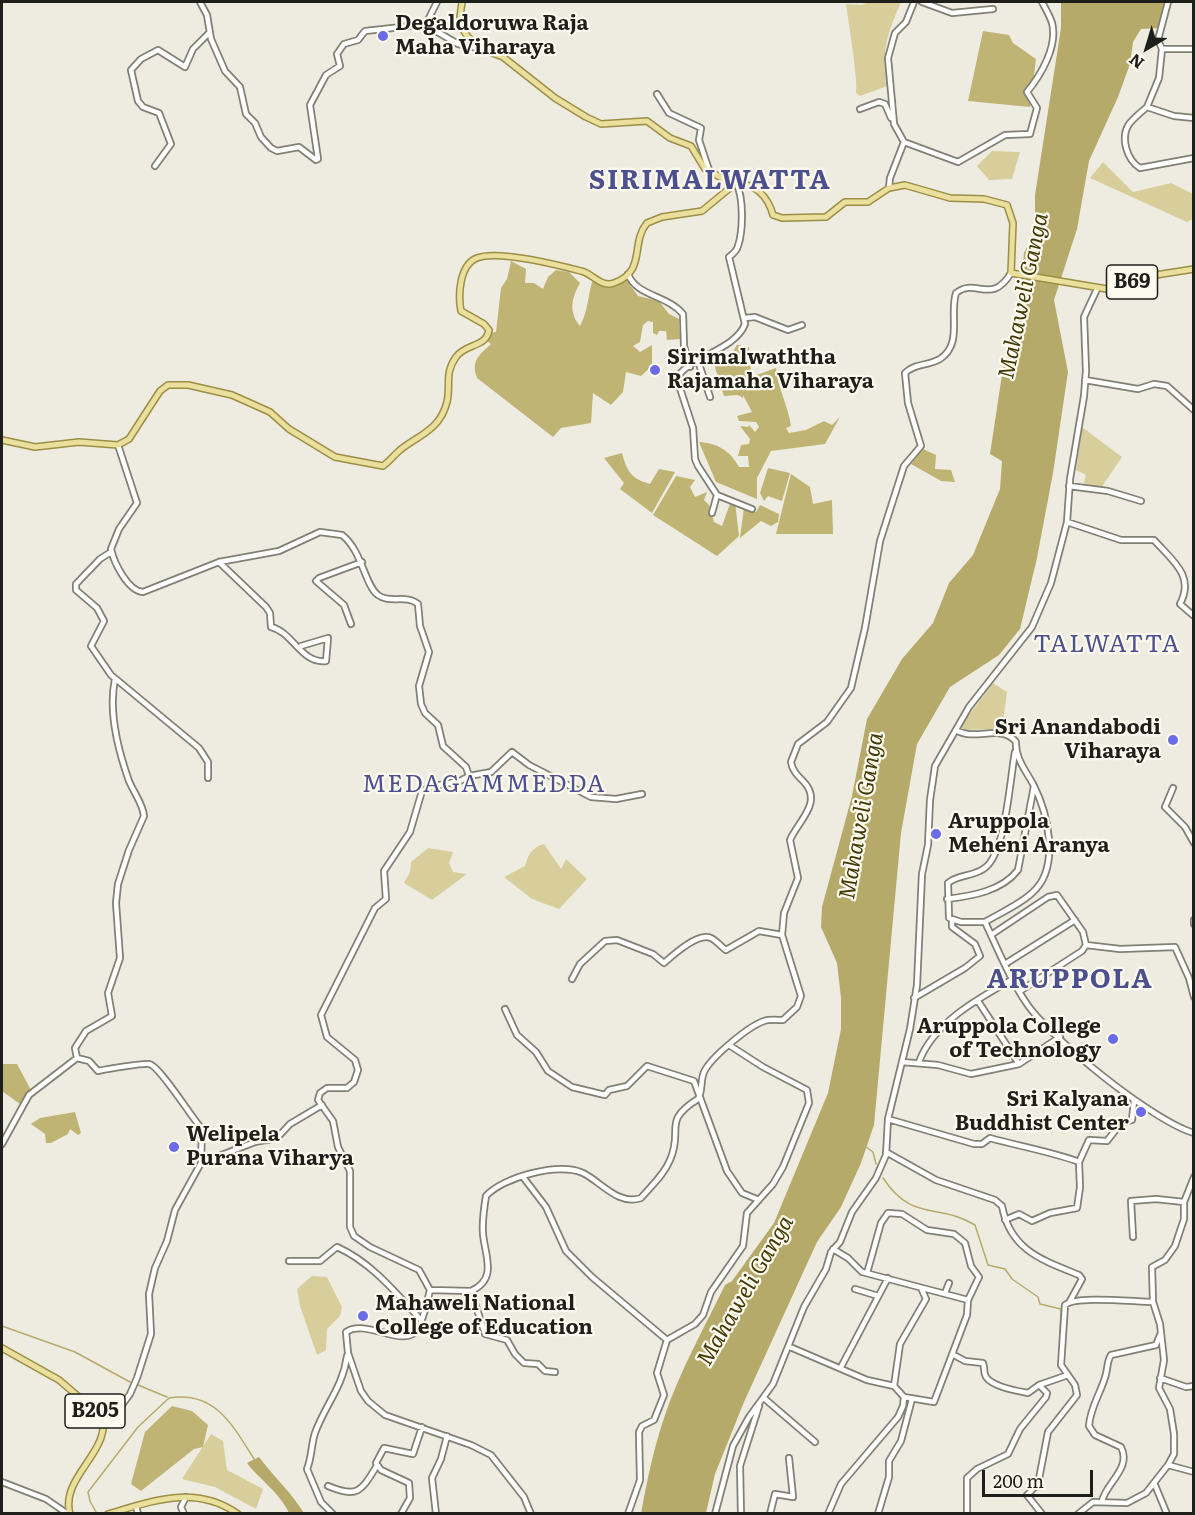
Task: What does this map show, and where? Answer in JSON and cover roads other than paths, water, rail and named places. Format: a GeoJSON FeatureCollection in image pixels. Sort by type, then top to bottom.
{"type":"FeatureCollection","features":[{"type":"Feature","properties":{"kind":"main road"},"geometry":{"type":"LineString","coordinates":[[462,2],[459,24],[468,37],[482,49],[503,57],[555,98],[601,124],[646,120],[670,138],[691,146],[701,164],[710,173],[734,184],[744,184],[763,194],[769,201],[773,215],[782,219],[826,217],[845,202],[868,202],[889,189],[905,185],[950,198],[984,199],[1007,205],[1013,223],[1013,273]]}},
{"type":"Feature","properties":{"kind":"main road"},"geometry":{"type":"LineString","coordinates":[[2,440],[35,447],[79,442],[118,445],[129,439],[160,391],[168,385],[188,385],[232,395],[256,405],[311,445],[335,457],[383,466],[400,450],[423,437],[436,424],[448,401],[447,379],[452,363],[468,346],[483,343],[488,338],[489,330],[461,311],[459,299],[465,273],[475,258],[490,256],[522,258],[584,271],[606,284],[613,284],[627,274],[637,262],[639,238],[647,223],[662,217],[702,211],[712,205],[734,184]]}},
{"type":"Feature","properties":{"kind":"main road","name":"B69"},"geometry":{"type":"LineString","coordinates":[[1013,273],[1097,289],[1119,290],[1143,277],[1194,268]]}},
{"type":"Feature","properties":{"kind":"main road","name":"B205"},"geometry":{"type":"LineString","coordinates":[[2,1348],[33,1368],[58,1380],[93,1409],[104,1424],[100,1439],[70,1494],[69,1514]]}},
{"type":"Feature","properties":{"kind":"main road"},"geometry":{"type":"LineString","coordinates":[[108,1514],[149,1500],[186,1497],[223,1503],[238,1514]]}},
{"type":"Feature","properties":{"kind":"street"},"geometry":{"type":"LineString","coordinates":[[200,2],[207,15],[209,33],[225,71],[240,87],[246,114],[266,143],[278,151],[299,147],[316,160],[318,159],[315,127],[310,105],[326,75],[340,66],[339,49],[344,44],[358,40],[365,31],[405,25],[425,26],[458,44],[482,49]]}},
{"type":"Feature","properties":{"kind":"street"},"geometry":{"type":"LineString","coordinates":[[425,26],[437,2]]}},
{"type":"Feature","properties":{"kind":"street"},"geometry":{"type":"LineString","coordinates":[[904,139],[894,124],[888,58],[896,33],[906,22],[914,2]]}},
{"type":"Feature","properties":{"kind":"street"},"geometry":{"type":"LineString","coordinates":[[922,2],[952,12],[993,9]]}},
{"type":"Feature","properties":{"kind":"street"},"geometry":{"type":"LineString","coordinates":[[860,109],[879,102],[885,104],[894,128],[904,139],[958,162],[1005,135],[1030,134],[1037,108],[1027,92],[1038,79],[1049,55],[1053,24],[1042,2]]}},
{"type":"Feature","properties":{"kind":"street"},"geometry":{"type":"LineString","coordinates":[[1168,2],[1158,40],[1162,49],[1159,78],[1147,107],[1127,129],[1127,154],[1133,164],[1140,168],[1194,158]]}},
{"type":"Feature","properties":{"kind":"street"},"geometry":{"type":"LineString","coordinates":[[155,166],[171,144],[159,113],[143,107],[138,101],[131,70],[141,59],[158,50],[185,67],[193,49],[209,33]]}},
{"type":"Feature","properties":{"kind":"street"},"geometry":{"type":"LineString","coordinates":[[1162,49],[1194,49]]}},
{"type":"Feature","properties":{"kind":"street"},"geometry":{"type":"LineString","coordinates":[[657,94],[669,113],[701,128],[699,140],[710,173]]}},
{"type":"Feature","properties":{"kind":"street"},"geometry":{"type":"LineString","coordinates":[[1147,107],[1174,116],[1194,118]]}},
{"type":"Feature","properties":{"kind":"street"},"geometry":{"type":"LineString","coordinates":[[889,189],[890,178],[904,139]]}},
{"type":"Feature","properties":{"kind":"street"},"geometry":{"type":"LineString","coordinates":[[734,184],[739,189],[740,202],[738,246],[729,257],[745,318],[742,333],[690,367],[677,379],[693,428],[695,459],[717,495],[752,509]]}},
{"type":"Feature","properties":{"kind":"street"},"geometry":{"type":"LineString","coordinates":[[430,1290],[471,1291],[484,1281],[489,1268],[483,1231],[486,1196],[523,1177],[547,1171],[572,1170],[585,1174],[615,1194],[627,1198],[641,1198],[670,1160],[676,1117],[700,1096],[704,1071],[729,1045],[765,1020],[783,1020],[797,1007],[801,996],[782,935],[784,913],[798,878],[790,840],[806,817],[811,802],[809,789],[793,771],[791,762],[801,740],[827,722],[851,688],[866,628],[879,541],[904,466],[921,446],[908,403],[904,373],[916,365],[939,359],[951,347],[954,338],[952,305],[956,293],[966,288],[993,290],[1003,284],[1013,273]]}},
{"type":"Feature","properties":{"kind":"street"},"geometry":{"type":"LineString","coordinates":[[627,274],[631,282],[641,290],[661,297],[683,314],[684,346],[690,367]]}},
{"type":"Feature","properties":{"kind":"street"},"geometry":{"type":"LineString","coordinates":[[715,1514],[733,1446],[765,1399],[790,1347],[804,1307],[834,1249],[840,1242],[852,1212],[876,1179],[886,1152],[888,1119],[914,998],[922,928],[922,874],[928,845],[931,790],[935,766],[969,707],[1032,627],[1051,583],[1067,522],[1085,380],[1084,317],[1097,289]]}},
{"type":"Feature","properties":{"kind":"street"},"geometry":{"type":"LineString","coordinates":[[745,318],[755,317],[788,330],[802,325]]}},
{"type":"Feature","properties":{"kind":"street"},"geometry":{"type":"LineString","coordinates":[[698,362],[710,397]]}},
{"type":"Feature","properties":{"kind":"street"},"geometry":{"type":"LineString","coordinates":[[1085,380],[1138,389],[1154,384],[1167,386],[1194,410]]}},
{"type":"Feature","properties":{"kind":"street"},"geometry":{"type":"LineString","coordinates":[[118,445],[137,503],[119,529],[111,552],[78,580],[75,587],[102,615],[103,624],[92,646],[115,679],[199,748],[208,762],[208,778]]}},
{"type":"Feature","properties":{"kind":"street"},"geometry":{"type":"LineString","coordinates":[[1070,486],[1108,491],[1141,501]]}},
{"type":"Feature","properties":{"kind":"street"},"geometry":{"type":"LineString","coordinates":[[712,513],[717,495]]}},
{"type":"Feature","properties":{"kind":"street"},"geometry":{"type":"LineString","coordinates":[[1067,522],[1121,540],[1154,540],[1187,581],[1187,592],[1180,604],[1194,616]]}},
{"type":"Feature","properties":{"kind":"street"},"geometry":{"type":"LineString","coordinates":[[111,552],[129,582],[139,592],[219,562],[279,551],[314,535],[331,531],[347,538],[362,562],[374,591],[379,596],[410,600],[418,604],[420,626],[429,652],[419,686],[421,704],[425,713],[438,725],[443,746],[466,767],[469,776]]}},
{"type":"Feature","properties":{"kind":"street"},"geometry":{"type":"LineString","coordinates":[[219,562],[266,607],[270,613],[271,627],[279,629],[305,655],[326,661],[328,638],[302,646]]}},
{"type":"Feature","properties":{"kind":"street"},"geometry":{"type":"LineString","coordinates":[[351,624],[344,605],[316,581],[362,562]]}},
{"type":"Feature","properties":{"kind":"street"},"geometry":{"type":"LineString","coordinates":[[77,1058],[75,1048],[86,1031],[112,1016],[108,993],[120,958],[116,903],[118,884],[129,850],[144,816],[125,770],[113,719],[112,696],[115,679]]}},
{"type":"Feature","properties":{"kind":"street"},"geometry":{"type":"LineString","coordinates":[[914,998],[965,968],[980,956],[975,944],[952,927],[947,899],[948,883],[981,871],[996,854],[1009,800],[1016,742],[1006,733],[966,736],[956,730]]}},
{"type":"Feature","properties":{"kind":"street"},"geometry":{"type":"LineString","coordinates":[[531,1514],[524,1497],[491,1455],[447,1436],[385,1415],[368,1401],[361,1391],[348,1353],[346,1332],[352,1327],[404,1336],[416,1332],[430,1290],[419,1270],[359,1242],[351,1231],[350,1171],[338,1147],[333,1121],[318,1100],[320,1093],[327,1088],[347,1088],[354,1082],[358,1070],[355,1060],[327,1037],[321,1015],[350,963],[375,908],[386,899],[384,871],[410,832],[422,791],[490,772],[514,752],[529,765],[591,797],[616,799],[642,794]]}},
{"type":"Feature","properties":{"kind":"street"},"geometry":{"type":"LineString","coordinates":[[952,921],[985,922],[1031,894],[1044,876],[1048,847],[1046,819],[1034,786],[1015,752]]}},
{"type":"Feature","properties":{"kind":"street"},"geometry":{"type":"LineString","coordinates":[[947,899],[983,893],[1013,876],[1018,870],[1034,786]]}},
{"type":"Feature","properties":{"kind":"street"},"geometry":{"type":"LineString","coordinates":[[1173,788],[1165,807],[1185,827],[1194,843]]}},
{"type":"Feature","properties":{"kind":"street"},"geometry":{"type":"LineString","coordinates":[[991,935],[1054,895],[1059,897],[1083,932],[1086,945],[1082,951],[1020,991]]}},
{"type":"Feature","properties":{"kind":"street"},"geometry":{"type":"LineString","coordinates":[[1005,964],[1076,920]]}},
{"type":"Feature","properties":{"kind":"street"},"geometry":{"type":"LineString","coordinates":[[985,922],[1013,979],[1036,1014],[1134,1100],[1194,1133]]}},
{"type":"Feature","properties":{"kind":"street"},"geometry":{"type":"LineString","coordinates":[[572,979],[580,964],[605,941],[617,940],[653,954],[664,963],[683,947],[703,937],[711,938],[726,950],[759,931],[782,935]]}},
{"type":"Feature","properties":{"kind":"street"},"geometry":{"type":"LineString","coordinates":[[1086,945],[1120,949],[1175,947],[1189,978],[1194,997]]}},
{"type":"Feature","properties":{"kind":"street"},"geometry":{"type":"LineString","coordinates":[[919,1062],[931,1038],[978,1001],[1013,979]]}},
{"type":"Feature","properties":{"kind":"street"},"geometry":{"type":"LineString","coordinates":[[978,1001],[1019,1064]]}},
{"type":"Feature","properties":{"kind":"street"},"geometry":{"type":"LineString","coordinates":[[505,1009],[516,1035],[536,1052],[548,1071],[572,1087],[605,1095],[609,1090],[627,1086],[647,1066],[694,1081],[727,1171],[742,1192],[759,1200]]}},
{"type":"Feature","properties":{"kind":"street"},"geometry":{"type":"LineString","coordinates":[[902,1062],[919,1062],[971,1074],[1019,1064],[1060,1037]]}},
{"type":"Feature","properties":{"kind":"street"},"geometry":{"type":"LineString","coordinates":[[628,1514],[640,1479],[639,1432],[642,1426],[654,1420],[664,1395],[657,1373],[667,1340],[691,1328],[703,1315],[711,1292],[743,1246],[747,1213],[783,1167],[808,1103],[808,1094],[797,1083],[763,1067],[729,1045]]}},
{"type":"Feature","properties":{"kind":"street"},"geometry":{"type":"LineString","coordinates":[[2,1144],[29,1095],[77,1058],[86,1059],[98,1071],[150,1064],[159,1069],[186,1111],[202,1129],[201,1163],[175,1210],[167,1241],[155,1268],[149,1294],[151,1334],[137,1378],[130,1394],[112,1419],[104,1424]]}},
{"type":"Feature","properties":{"kind":"street"},"geometry":{"type":"LineString","coordinates":[[1005,1220],[1019,1214],[1032,1221],[1050,1213],[1077,1208],[1080,1187],[1078,1162],[1089,1140],[1107,1141],[1121,1123],[1132,1120],[1134,1100]]}},
{"type":"Feature","properties":{"kind":"street"},"geometry":{"type":"LineString","coordinates":[[201,1163],[255,1143],[277,1138],[300,1116],[322,1105]]}},
{"type":"Feature","properties":{"kind":"street"},"geometry":{"type":"LineString","coordinates":[[888,1119],[974,1144],[982,1144],[990,1138],[1047,1154],[1060,1155],[1078,1162]]}},
{"type":"Feature","properties":{"kind":"street"},"geometry":{"type":"LineString","coordinates":[[886,1152],[936,1180],[995,1200],[1002,1206],[1005,1220],[1012,1233],[1037,1259],[1079,1275],[1082,1279],[1081,1285],[1065,1305],[1061,1348],[1061,1365],[1075,1385],[1077,1395],[1048,1432],[1038,1484],[1026,1495],[1042,1514]]}},
{"type":"Feature","properties":{"kind":"street"},"geometry":{"type":"LineString","coordinates":[[523,1177],[546,1207],[566,1251],[667,1340]]}},
{"type":"Feature","properties":{"kind":"street"},"geometry":{"type":"LineString","coordinates":[[1078,1514],[1088,1504],[1102,1501],[1127,1503],[1155,1485],[1174,1454],[1170,1409],[1159,1388],[1164,1360],[1160,1324],[1153,1302],[1152,1267],[1165,1260],[1175,1246],[1184,1219],[1184,1202],[1194,1177]]}},
{"type":"Feature","properties":{"kind":"street"},"geometry":{"type":"LineString","coordinates":[[1133,1237],[1131,1201],[1156,1199],[1184,1202]]}},
{"type":"Feature","properties":{"kind":"street"},"geometry":{"type":"LineString","coordinates":[[790,1347],[867,1380],[894,1386],[904,1397],[934,1402],[967,1316],[968,1300],[979,1277],[970,1266],[965,1243],[954,1234],[927,1230],[902,1214],[888,1213],[880,1223],[867,1273]]}},
{"type":"Feature","properties":{"kind":"street"},"geometry":{"type":"LineString","coordinates":[[289,1261],[320,1260],[337,1247],[350,1252],[378,1274],[421,1320]]}},
{"type":"Feature","properties":{"kind":"street"},"geometry":{"type":"LineString","coordinates":[[834,1249],[867,1273],[922,1290],[945,1293],[968,1300]]}},
{"type":"Feature","properties":{"kind":"street"},"geometry":{"type":"LineString","coordinates":[[841,1367],[888,1278]]}},
{"type":"Feature","properties":{"kind":"street"},"geometry":{"type":"LineString","coordinates":[[945,1293],[949,1283]]}},
{"type":"Feature","properties":{"kind":"street"},"geometry":{"type":"LineString","coordinates":[[855,1289],[878,1296]]}},
{"type":"Feature","properties":{"kind":"street"},"geometry":{"type":"LineString","coordinates":[[922,1290],[926,1299]]}},
{"type":"Feature","properties":{"kind":"street"},"geometry":{"type":"LineString","coordinates":[[471,1291],[485,1334],[507,1340],[515,1354],[524,1363],[538,1364],[545,1371],[555,1372]]}},
{"type":"Feature","properties":{"kind":"street"},"geometry":{"type":"LineString","coordinates":[[894,1386],[900,1344],[926,1299],[933,1292]]}},
{"type":"Feature","properties":{"kind":"street"},"geometry":{"type":"LineString","coordinates":[[1070,1301],[1153,1302]]}},
{"type":"Feature","properties":{"kind":"street"},"geometry":{"type":"LineString","coordinates":[[1102,1501],[1105,1489],[1119,1474],[1124,1454],[1121,1447],[1095,1435],[1089,1426],[1099,1389],[1106,1374],[1108,1360],[1111,1354],[1156,1345],[1160,1338],[1160,1324]]}},
{"type":"Feature","properties":{"kind":"street"},"geometry":{"type":"LineString","coordinates":[[333,1514],[321,1502],[307,1469],[313,1455],[316,1432],[336,1395],[348,1353]]}},
{"type":"Feature","properties":{"kind":"street"},"geometry":{"type":"LineString","coordinates":[[952,1354],[965,1361],[982,1363],[986,1377],[991,1381],[1028,1393],[1039,1385],[1068,1375]]}},
{"type":"Feature","properties":{"kind":"street"},"geometry":{"type":"LineString","coordinates":[[1160,1378],[1186,1387],[1194,1386]]}},
{"type":"Feature","properties":{"kind":"street"},"geometry":{"type":"LineString","coordinates":[[967,1514],[967,1478],[977,1469],[1011,1450],[1020,1429],[1046,1397],[1047,1393],[1039,1385]]}},
{"type":"Feature","properties":{"kind":"street"},"geometry":{"type":"LineString","coordinates":[[828,1514],[841,1484],[898,1417],[904,1397]]}},
{"type":"Feature","properties":{"kind":"street"},"geometry":{"type":"LineString","coordinates":[[878,1514],[889,1477],[889,1461],[901,1440],[912,1398]]}},
{"type":"Feature","properties":{"kind":"street"},"geometry":{"type":"LineString","coordinates":[[765,1399],[815,1442]]}},
{"type":"Feature","properties":{"kind":"street"},"geometry":{"type":"LineString","coordinates":[[741,1514],[740,1466],[759,1405]]}},
{"type":"Feature","properties":{"kind":"street"},"geometry":{"type":"LineString","coordinates":[[328,1486],[344,1493],[357,1492],[376,1467],[384,1448],[413,1454],[422,1427]]}},
{"type":"Feature","properties":{"kind":"street"},"geometry":{"type":"LineString","coordinates":[[436,1514],[432,1478],[441,1459],[447,1436]]}},
{"type":"Feature","properties":{"kind":"street"},"geometry":{"type":"LineString","coordinates":[[770,1514],[775,1494],[793,1497],[789,1458]]}},
{"type":"Feature","properties":{"kind":"street"},"geometry":{"type":"LineString","coordinates":[[1168,1465],[1194,1472]]}},
{"type":"Feature","properties":{"kind":"street"},"geometry":{"type":"LineString","coordinates":[[376,1467],[409,1483],[410,1498],[401,1514]]}},
{"type":"Feature","properties":{"kind":"street"},"geometry":{"type":"LineString","coordinates":[[2,1482],[46,1499],[69,1514]]}},
{"type":"Feature","properties":{"kind":"street"},"geometry":{"type":"LineString","coordinates":[[1155,1485],[1167,1514]]}},
{"type":"Feature","properties":{"kind":"street"},"geometry":{"type":"LineString","coordinates":[[184,1514],[181,1508],[186,1497]]}},
{"type":"Feature","properties":{"kind":"street"},"geometry":{"type":"LineString","coordinates":[[136,1506],[138,1514]]}},
{"type":"Feature","properties":{"kind":"water","name":"Mahaweli Ganga"},"geometry":{"type":"Polygon","coordinates":[[[1061,2],[1167,2],[1160,28],[1141,29],[1133,42],[1130,64],[1118,97],[1089,161],[1077,229],[1054,300],[1068,372],[1053,473],[1037,558],[1020,629],[999,655],[950,687],[917,744],[901,833],[874,1125],[861,1163],[841,1207],[817,1242],[744,1402],[715,1474],[706,1513],[641,1514],[657,1439],[678,1382],[725,1285],[732,1281],[774,1223],[828,1093],[841,1029],[841,998],[837,963],[821,927],[822,907],[852,796],[867,719],[902,659],[933,623],[949,583],[973,555],[1000,489],[1002,461],[990,454],[1003,368],[1015,335],[1024,253],[1035,232],[1035,195],[1061,28],[1061,2]]]}},
{"type":"Feature","properties":{"kind":"water"},"geometry":{"type":"Polygon","coordinates":[[[259,1457],[304,1513],[289,1513],[280,1499],[247,1463],[259,1457]]]}},
{"type":"Feature","properties":{"kind":"waterway"},"geometry":{"type":"LineString","coordinates":[[866,1147],[873,1152],[876,1164]]}},
{"type":"Feature","properties":{"kind":"waterway"},"geometry":{"type":"LineString","coordinates":[[883,1178],[894,1192],[915,1207],[949,1214],[975,1225],[988,1265],[1005,1269],[1012,1279],[1038,1297],[1040,1304],[1061,1309],[1059,1362]]}},
{"type":"Feature","properties":{"kind":"waterway"},"geometry":{"type":"LineString","coordinates":[[2,1326],[75,1352],[130,1382]]}},
{"type":"Feature","properties":{"kind":"waterway"},"geometry":{"type":"LineString","coordinates":[[138,1385],[167,1397]]}},
{"type":"Feature","properties":{"kind":"waterway"},"geometry":{"type":"LineString","coordinates":[[97,1514],[88,1492],[138,1427],[169,1398],[185,1397],[210,1405],[230,1422],[254,1459]]}},
{"type":"Feature","properties":{"kind":"place","name":"Degaldoruwa Raja Maha Viharaya"},"geometry":{"type":"Point","coordinates":[383,36]}},
{"type":"Feature","properties":{"kind":"place","name":"Sirimalwaththa Rajamaha Viharaya"},"geometry":{"type":"Point","coordinates":[655,370]}},
{"type":"Feature","properties":{"kind":"place","name":"Sri Anandabodi Viharaya"},"geometry":{"type":"Point","coordinates":[1173,740]}},
{"type":"Feature","properties":{"kind":"place","name":"Aruppola Meheni Aranya"},"geometry":{"type":"Point","coordinates":[936,834]}},
{"type":"Feature","properties":{"kind":"place","name":"Aruppola College of Technology"},"geometry":{"type":"Point","coordinates":[1113,1039]}},
{"type":"Feature","properties":{"kind":"place","name":"Sri Kalyana Buddhist Center"},"geometry":{"type":"Point","coordinates":[1141,1112]}},
{"type":"Feature","properties":{"kind":"place","name":"Welipela Purana Viharya"},"geometry":{"type":"Point","coordinates":[174,1147]}},
{"type":"Feature","properties":{"kind":"place","name":"Mahaweli National College of Education"},"geometry":{"type":"Point","coordinates":[363,1316]}},
{"type":"Feature","properties":{"kind":"district","name":"SIRIMALWATTA"},"geometry":{"type":"Point","coordinates":[710,181]}},
{"type":"Feature","properties":{"kind":"district","name":"TALWATTA"},"geometry":{"type":"Point","coordinates":[1107,645]}},
{"type":"Feature","properties":{"kind":"district","name":"MEDAGAMMEDDA"},"geometry":{"type":"Point","coordinates":[484,785]}},
{"type":"Feature","properties":{"kind":"district","name":"ARUPPOLA"},"geometry":{"type":"Point","coordinates":[1070,980]}}]}
